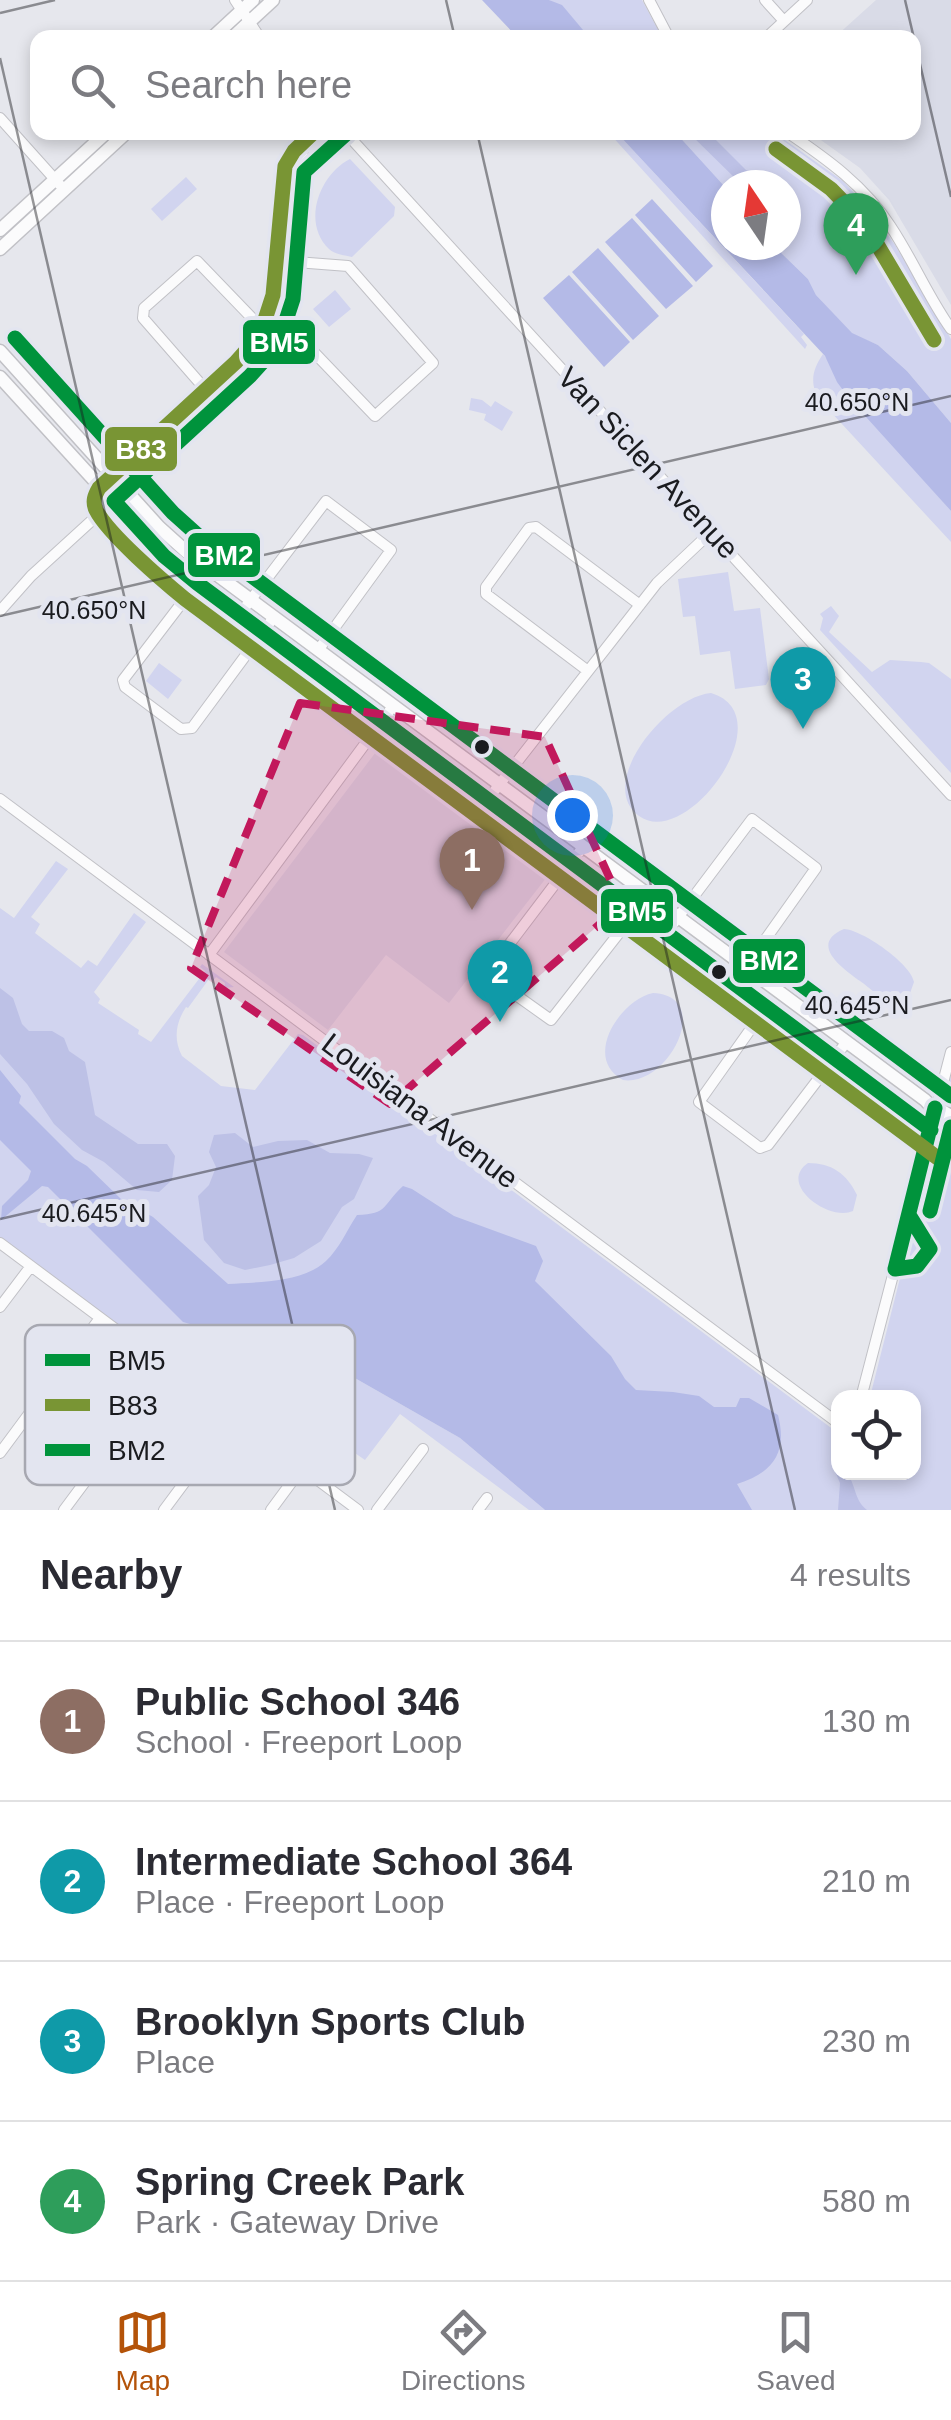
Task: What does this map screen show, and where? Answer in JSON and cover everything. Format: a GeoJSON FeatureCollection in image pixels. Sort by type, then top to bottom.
{"type":"FeatureCollection","features":[{"type":"Feature","properties":{"kind":"highway"},"geometry":{"type":"LineString","coordinates":[[934,1108],[951,1118]]}},
{"type":"Feature","properties":{"kind":"main road"},"geometry":{"type":"LineString","coordinates":[[221,30],[253,0]]}},
{"type":"Feature","properties":{"kind":"main road"},"geometry":{"type":"LineString","coordinates":[[241,11],[273,0]]}},
{"type":"Feature","properties":{"kind":"main road"},"geometry":{"type":"LineString","coordinates":[[0,249],[100,140]]}},
{"type":"Feature","properties":{"kind":"main road"},"geometry":{"type":"LineString","coordinates":[[0,230],[117,140]]}},
{"type":"Feature","properties":{"kind":"main road"},"geometry":{"type":"LineString","coordinates":[[0,351],[174,542],[934,1108],[951,1128]]}},
{"type":"Feature","properties":{"kind":"main road"},"geometry":{"type":"LineString","coordinates":[[0,377],[164,556],[196,583],[951,1143]]}},
{"type":"Feature","properties":{"kind":"street"},"geometry":{"type":"LineString","coordinates":[[649,0],[665,30]]}},
{"type":"Feature","properties":{"kind":"street"},"geometry":{"type":"LineString","coordinates":[[765,0],[784,21]]}},
{"type":"Feature","properties":{"kind":"street"},"geometry":{"type":"LineString","coordinates":[[774,30],[807,0]]}},
{"type":"Feature","properties":{"kind":"street"},"geometry":{"type":"LineString","coordinates":[[0,118],[60,184]]}},
{"type":"Feature","properties":{"kind":"street"},"geometry":{"type":"LineString","coordinates":[[0,611],[31,576],[218,405],[281,339],[293,298],[304,140]]}},
{"type":"Feature","properties":{"kind":"street"},"geometry":{"type":"LineString","coordinates":[[303,184],[310,164],[338,140]]}},
{"type":"Feature","properties":{"kind":"street","name":"Van Siclen Avenue"},"geometry":{"type":"LineString","coordinates":[[352,140],[951,795]]}},
{"type":"Feature","properties":{"kind":"street"},"geometry":{"type":"LineString","coordinates":[[798,140],[840,169],[873,202],[951,329]]}},
{"type":"Feature","properties":{"kind":"street"},"geometry":{"type":"LineString","coordinates":[[218,405],[144,318],[144,308],[197,261],[281,339],[308,345],[375,416],[433,363],[348,266],[296,262]]}},
{"type":"Feature","properties":{"kind":"street"},"geometry":{"type":"LineString","coordinates":[[240,614],[326,501],[391,550],[320,649]]}},
{"type":"Feature","properties":{"kind":"street"},"geometry":{"type":"LineString","coordinates":[[588,671],[486,594],[486,586],[529,528],[536,528],[640,605]]}},
{"type":"Feature","properties":{"kind":"street"},"geometry":{"type":"LineString","coordinates":[[488,799],[657,583],[712,532]]}},
{"type":"Feature","properties":{"kind":"street"},"geometry":{"type":"LineString","coordinates":[[196,583],[123,680],[125,687],[181,729],[192,728],[274,616]]}},
{"type":"Feature","properties":{"kind":"street"},"geometry":{"type":"LineString","coordinates":[[209,955],[393,706]]}},
{"type":"Feature","properties":{"kind":"street","name":"Louisiana Avenue"},"geometry":{"type":"LineString","coordinates":[[0,799],[831,1418]]}},
{"type":"Feature","properties":{"kind":"street"},"geometry":{"type":"LineString","coordinates":[[667,932],[752,819],[816,868],[745,968]]}},
{"type":"Feature","properties":{"kind":"street"},"geometry":{"type":"LineString","coordinates":[[583,847],[490,974],[545,1018],[556,1018],[637,910]]}},
{"type":"Feature","properties":{"kind":"street"},"geometry":{"type":"LineString","coordinates":[[767,1006],[701,1098],[702,1106],[764,1148],[846,1044]]}},
{"type":"Feature","properties":{"kind":"street"},"geometry":{"type":"LineString","coordinates":[[863,1390],[951,1052]]}},
{"type":"Feature","properties":{"kind":"street"},"geometry":{"type":"LineString","coordinates":[[0,1243],[109,1325]]}},
{"type":"Feature","properties":{"kind":"street"},"geometry":{"type":"LineString","coordinates":[[0,1307],[31,1266]]}},
{"type":"Feature","properties":{"kind":"street"},"geometry":{"type":"LineString","coordinates":[[95,1325],[100,1318]]}},
{"type":"Feature","properties":{"kind":"street"},"geometry":{"type":"LineString","coordinates":[[0,1453],[25,1419]]}},
{"type":"Feature","properties":{"kind":"street"},"geometry":{"type":"LineString","coordinates":[[377,1510],[423,1450]]}},
{"type":"Feature","properties":{"kind":"street"},"geometry":{"type":"LineString","coordinates":[[64,1510],[82,1485]]}},
{"type":"Feature","properties":{"kind":"street"},"geometry":{"type":"LineString","coordinates":[[164,1510],[183,1485]]}},
{"type":"Feature","properties":{"kind":"street"},"geometry":{"type":"LineString","coordinates":[[271,1510],[289,1485]]}},
{"type":"Feature","properties":{"kind":"street"},"geometry":{"type":"LineString","coordinates":[[325,1485],[358,1510]]}},
{"type":"Feature","properties":{"kind":"street"},"geometry":{"type":"LineString","coordinates":[[478,1510],[487,1498]]}},
{"type":"Feature","properties":{"kind":"highlighted area"},"geometry":{"type":"Polygon","coordinates":[[[300,703],[545,737],[622,905],[390,1104],[191,968],[300,703]]]}},
{"type":"Feature","properties":{"kind":"shaded area"},"geometry":{"type":"Polygon","coordinates":[[[482,0],[549,0],[562,5],[583,30],[510,30],[482,0]]]}},
{"type":"Feature","properties":{"kind":"shaded area"},"geometry":{"type":"Polygon","coordinates":[[[549,0],[642,0],[658,30],[583,30],[549,0]]]}},
{"type":"Feature","properties":{"kind":"shaded area"},"geometry":{"type":"Polygon","coordinates":[[[876,0],[951,0],[951,305],[889,200],[860,168],[821,140],[921,140],[921,30],[843,30],[876,0]]]}},
{"type":"Feature","properties":{"kind":"shaded area"},"geometry":{"type":"Polygon","coordinates":[[[615,140],[624,140],[711,234],[711,245],[615,140]]]}},
{"type":"Feature","properties":{"kind":"shaded area"},"geometry":{"type":"Polygon","coordinates":[[[624,140],[682,140],[711,172],[711,234],[624,140]]]}},
{"type":"Feature","properties":{"kind":"shaded area"},"geometry":{"type":"Polygon","coordinates":[[[682,140],[785,140],[843,181],[895,245],[951,339],[951,423],[907,371],[878,345],[852,334],[816,295],[808,279],[788,260],[801,260],[801,170],[711,172],[682,140]]]}},
{"type":"Feature","properties":{"kind":"shaded area"},"geometry":{"type":"Polygon","coordinates":[[[696,140],[716,140],[746,170],[727,170],[696,140]]]}},
{"type":"Feature","properties":{"kind":"shaded area"},"geometry":{"type":"Polygon","coordinates":[[[350,159],[395,207],[394,216],[352,257],[329,249],[316,226],[315,213],[330,176],[350,159]]]}},
{"type":"Feature","properties":{"kind":"shaded area"},"geometry":{"type":"Polygon","coordinates":[[[186,177],[197,189],[162,221],[151,209],[186,177]]]}},
{"type":"Feature","properties":{"kind":"shaded area"},"geometry":{"type":"Polygon","coordinates":[[[652,199],[713,266],[696,282],[635,215],[652,199]]]}},
{"type":"Feature","properties":{"kind":"shaded area"},"geometry":{"type":"Polygon","coordinates":[[[632,218],[693,286],[666,309],[605,242],[632,218]]]}},
{"type":"Feature","properties":{"kind":"shaded area"},"geometry":{"type":"Polygon","coordinates":[[[598,248],[659,316],[633,340],[572,272],[598,248]]]}},
{"type":"Feature","properties":{"kind":"shaded area"},"geometry":{"type":"Polygon","coordinates":[[[724,260],[735,260],[804,334],[801,337],[807,345],[805,349],[724,260]]]}},
{"type":"Feature","properties":{"kind":"shaded area"},"geometry":{"type":"Polygon","coordinates":[[[735,260],[788,260],[852,333],[878,345],[907,371],[951,423],[951,511],[848,397],[825,356],[735,260]]]}},
{"type":"Feature","properties":{"kind":"shaded area"},"geometry":{"type":"Polygon","coordinates":[[[569,275],[630,342],[604,367],[543,298],[569,275]]]}},
{"type":"Feature","properties":{"kind":"shaded area"},"geometry":{"type":"Polygon","coordinates":[[[335,290],[351,309],[329,327],[313,309],[335,290]]]}},
{"type":"Feature","properties":{"kind":"shaded area"},"geometry":{"type":"Polygon","coordinates":[[[823,354],[951,511],[951,542],[817,397],[814,375],[823,354]]]}},
{"type":"Feature","properties":{"kind":"shaded area"},"geometry":{"type":"Polygon","coordinates":[[[471,398],[491,407],[495,401],[513,412],[502,431],[484,420],[486,414],[469,410],[471,398]]]}},
{"type":"Feature","properties":{"kind":"shaded area"},"geometry":{"type":"Polygon","coordinates":[[[728,572],[734,611],[760,608],[769,679],[766,685],[735,689],[730,651],[700,655],[695,616],[683,617],[678,579],[728,572]]]}},
{"type":"Feature","properties":{"kind":"shaded area"},"geometry":{"type":"Polygon","coordinates":[[[831,606],[839,616],[829,632],[872,672],[890,660],[921,662],[929,663],[951,679],[951,773],[820,630],[820,614],[831,606]]]}},
{"type":"Feature","properties":{"kind":"shaded area"},"geometry":{"type":"Polygon","coordinates":[[[159,663],[182,680],[168,699],[146,681],[159,663]]]}},
{"type":"Feature","properties":{"kind":"shaded area"},"geometry":{"type":"Polygon","coordinates":[[[711,693],[731,706],[738,726],[733,751],[721,776],[681,815],[659,822],[639,816],[628,802],[625,784],[642,744],[675,709],[711,693]]]}},
{"type":"Feature","properties":{"kind":"shaded area"},"geometry":{"type":"Polygon","coordinates":[[[385,740],[557,864],[449,1003],[386,955],[328,1030],[224,952],[385,740]]]}},
{"type":"Feature","properties":{"kind":"shaded area"},"geometry":{"type":"Polygon","coordinates":[[[56,861],[68,869],[31,917],[40,924],[35,933],[81,968],[88,960],[97,966],[134,913],[146,922],[94,992],[100,999],[98,1003],[151,1042],[205,971],[200,967],[202,964],[234,987],[224,988],[225,983],[216,977],[213,981],[209,979],[186,1007],[177,1031],[182,1056],[221,1086],[255,1090],[298,1034],[303,1035],[831,1428],[831,1480],[921,1480],[921,1390],[872,1390],[951,1076],[951,1510],[747,1510],[661,1404],[336,1262],[294,1281],[227,1286],[117,1202],[14,1104],[0,1076],[0,908],[14,918],[56,861]]]}},
{"type":"Feature","properties":{"kind":"shaded area"},"geometry":{"type":"Polygon","coordinates":[[[844,929],[874,941],[904,966],[914,982],[909,996],[902,1001],[889,1001],[838,963],[829,942],[844,929]]]}},
{"type":"Feature","properties":{"kind":"shaded area"},"geometry":{"type":"Polygon","coordinates":[[[0,988],[13,998],[22,1024],[29,1031],[52,1031],[64,1038],[69,1051],[85,1062],[95,1115],[138,1144],[167,1144],[175,1156],[172,1180],[159,1192],[137,1190],[54,1124],[27,1084],[0,1054],[0,988]]]}},
{"type":"Feature","properties":{"kind":"shaded area"},"geometry":{"type":"Polygon","coordinates":[[[653,993],[671,998],[681,1009],[683,1024],[678,1040],[655,1070],[640,1078],[623,1080],[611,1070],[606,1058],[610,1031],[629,1006],[653,993]]]}},
{"type":"Feature","properties":{"kind":"shaded area"},"geometry":{"type":"Polygon","coordinates":[[[0,1070],[21,1096],[19,1103],[75,1159],[121,1199],[153,1217],[228,1284],[305,1274],[335,1251],[357,1215],[380,1210],[403,1186],[412,1189],[454,1216],[536,1246],[543,1261],[535,1281],[611,1356],[636,1390],[699,1396],[714,1407],[736,1407],[740,1398],[749,1398],[778,1415],[779,1451],[768,1468],[737,1484],[752,1510],[545,1510],[460,1438],[355,1378],[355,1325],[183,1322],[48,1187],[42,1186],[1,1220],[2,1206],[28,1180],[31,1171],[0,1140],[0,1070]]]}},
{"type":"Feature","properties":{"kind":"shaded area"},"geometry":{"type":"Polygon","coordinates":[[[0,1131],[252,1325],[111,1325],[0,1243],[0,1131]]]}},
{"type":"Feature","properties":{"kind":"shaded area"},"geometry":{"type":"Polygon","coordinates":[[[235,1133],[253,1147],[307,1140],[330,1153],[373,1158],[354,1199],[342,1207],[321,1241],[294,1258],[245,1270],[224,1263],[204,1240],[198,1196],[209,1185],[216,1167],[209,1152],[214,1135],[235,1133]]]}},
{"type":"Feature","properties":{"kind":"shaded area"},"geometry":{"type":"Polygon","coordinates":[[[808,1163],[831,1168],[848,1181],[857,1195],[853,1211],[831,1211],[810,1199],[799,1181],[800,1172],[808,1163]]]}},
{"type":"Feature","properties":{"kind":"shaded area"},"geometry":{"type":"Polygon","coordinates":[[[355,1378],[460,1438],[545,1510],[529,1510],[400,1414],[365,1460],[355,1453],[355,1378]]]}},
{"type":"Feature","properties":{"kind":"shaded area"},"geometry":{"type":"Polygon","coordinates":[[[839,1480],[851,1480],[867,1510],[838,1510],[839,1480]]]}},
{"type":"Feature","properties":{"kind":"transit line","name":"B83"},"geometry":{"type":"LineString","coordinates":[[306,140],[285,166],[273,295],[260,335],[236,362],[99,488],[94,504],[102,520],[185,599],[939,1159]]}},
{"type":"Feature","properties":{"kind":"transit line","name":"BM5"},"geometry":{"type":"LineString","coordinates":[[114,501],[250,376],[278,345],[293,299],[304,172],[339,140]]}},
{"type":"Feature","properties":{"kind":"transit line","name":"B83"},"geometry":{"type":"LineString","coordinates":[[776,149],[831,189],[865,224],[934,340]]}},
{"type":"Feature","properties":{"kind":"transit line","name":"BM2"},"geometry":{"type":"LineString","coordinates":[[15,338],[173,513],[202,539],[951,1096]]}},
{"type":"Feature","properties":{"kind":"transit line","name":"BM5"},"geometry":{"type":"LineString","coordinates":[[114,501],[164,556],[197,583],[931,1130]]}},
{"type":"Feature","properties":{"kind":"transit line","name":"BM5"},"geometry":{"type":"LineString","coordinates":[[895,1269],[935,1108]]}},
{"type":"Feature","properties":{"kind":"transit line","name":"BM2"},"geometry":{"type":"LineString","coordinates":[[930,1211],[951,1127]]}},
{"type":"Feature","properties":{"kind":"transit line","name":"BM5"},"geometry":{"type":"LineString","coordinates":[[895,1269],[917,1266],[930,1249],[909,1215]]}},
{"type":"Feature","properties":{"kind":"place","name":"Spring Creek Park"},"geometry":{"type":"Point","coordinates":[856,275]}},
{"type":"Feature","properties":{"kind":"place","name":"Brooklyn Sports Club"},"geometry":{"type":"Point","coordinates":[803,729]}},
{"type":"Feature","properties":{"kind":"place","name":"Public School 346"},"geometry":{"type":"Point","coordinates":[472,910]}},
{"type":"Feature","properties":{"kind":"place","name":"Intermediate School 364"},"geometry":{"type":"Point","coordinates":[500,1022]}}]}
